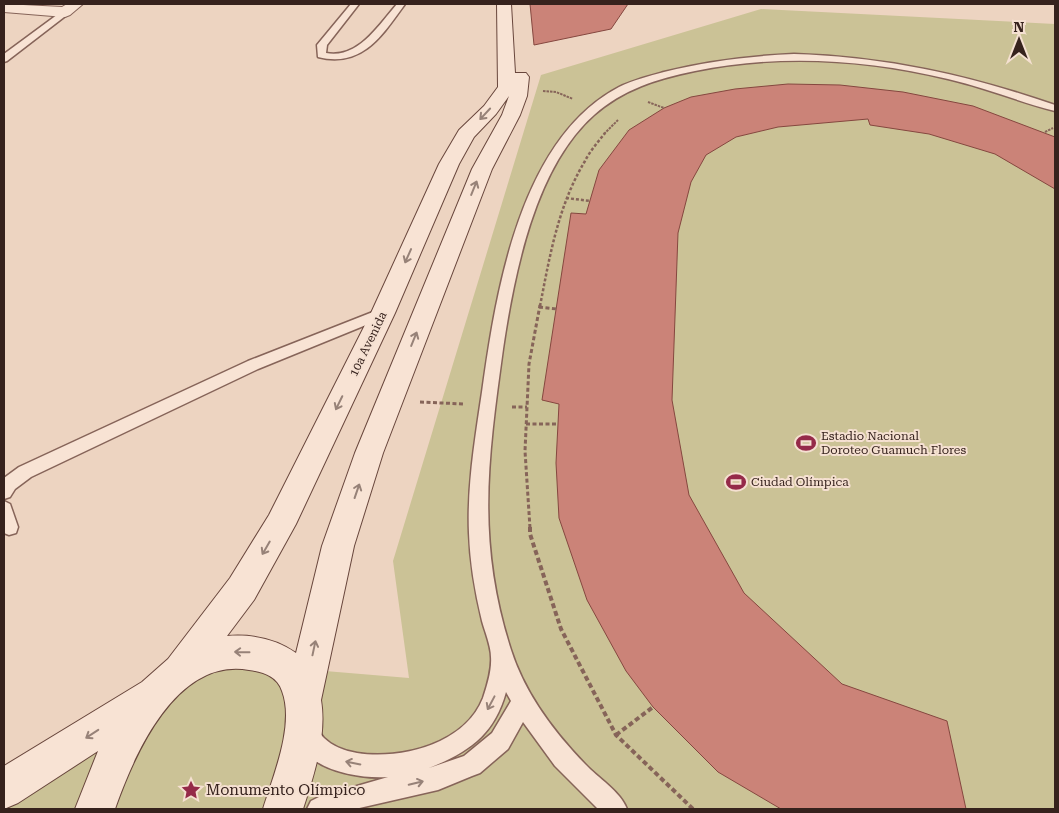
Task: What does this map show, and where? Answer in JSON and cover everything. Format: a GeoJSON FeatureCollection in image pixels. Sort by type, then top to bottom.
{"type":"FeatureCollection","features":[{"type":"Feature","properties":{"kind":"main road","name":"10a Avenida"},"geometry":{"type":"LineString","coordinates":[[95,809],[112,767],[140,713],[172,679],[242,589],[280,524],[384,313],[449,164],[466,134],[490,110],[507,87],[504,4]]}},
{"type":"Feature","properties":{"kind":"main road"},"geometry":{"type":"LineString","coordinates":[[283,809],[294,778],[300,749],[304,708],[338,546],[389,400],[482,169],[512,115],[518,96],[521,73],[516,4]]}},
{"type":"Feature","properties":{"kind":"main road"},"geometry":{"type":"LineString","coordinates":[[4,8],[71,8]]}},
{"type":"Feature","properties":{"kind":"main road"},"geometry":{"type":"LineString","coordinates":[[4,789],[204,658],[228,651],[260,652],[280,660],[295,675],[304,708]]}},
{"type":"Feature","properties":{"kind":"lane"},"geometry":{"type":"LineString","coordinates":[[355,4],[322,46],[321,55],[334,58],[350,56],[376,35],[401,4]]}},
{"type":"Feature","properties":{"kind":"lane"},"geometry":{"type":"LineString","coordinates":[[4,58],[71,8]]}},
{"type":"Feature","properties":{"kind":"lane"},"geometry":{"type":"LineString","coordinates":[[615,809],[589,786],[552,747],[522,704],[502,656],[489,606],[481,557],[478,518],[488,406],[500,321],[511,269],[524,225],[545,173],[566,140],[587,113],[622,90],[655,78],[699,66],[745,60],[809,58],[846,60],[914,69],[983,85],[1055,108]]}},
{"type":"Feature","properties":{"kind":"lane"},"geometry":{"type":"LineString","coordinates":[[4,492],[9,484],[25,472],[253,365],[384,313]]}},
{"type":"Feature","properties":{"kind":"lane"},"geometry":{"type":"LineString","coordinates":[[4,509],[8,527]]}},
{"type":"Feature","properties":{"kind":"lane"},"geometry":{"type":"LineString","coordinates":[[304,708],[315,746],[340,761],[376,768],[434,755],[459,742],[481,721],[497,692],[502,656]]}},
{"type":"Feature","properties":{"kind":"lane"},"geometry":{"type":"LineString","coordinates":[[318,809],[372,792],[438,778],[472,765],[500,741],[522,704]]}},
{"type":"Feature","properties":{"kind":"path"},"geometry":{"type":"LineString","coordinates":[[538,90],[556,92],[575,100]]}},
{"type":"Feature","properties":{"kind":"path"},"geometry":{"type":"LineString","coordinates":[[653,98],[647,101],[664,108]]}},
{"type":"Feature","properties":{"kind":"path"},"geometry":{"type":"LineString","coordinates":[[620,118],[608,129],[585,160],[566,198],[554,232],[529,364],[524,451],[530,534],[561,629],[616,735],[693,809]]}},
{"type":"Feature","properties":{"kind":"path"},"geometry":{"type":"LineString","coordinates":[[1045,132],[1055,126]]}},
{"type":"Feature","properties":{"kind":"path"},"geometry":{"type":"LineString","coordinates":[[566,198],[590,201]]}},
{"type":"Feature","properties":{"kind":"path"},"geometry":{"type":"LineString","coordinates":[[539,307],[557,309]]}},
{"type":"Feature","properties":{"kind":"path"},"geometry":{"type":"LineString","coordinates":[[389,400],[527,407]]}},
{"type":"Feature","properties":{"kind":"path"},"geometry":{"type":"LineString","coordinates":[[526,424],[558,424]]}},
{"type":"Feature","properties":{"kind":"path"},"geometry":{"type":"LineString","coordinates":[[616,735],[653,707]]}},
{"type":"Feature","properties":{"kind":"shaded area","name":"Estadio Nacional Doroteo Guamuch Flores"},"geometry":{"type":"Polygon","coordinates":[[[761,9],[1055,24],[1055,809],[4,809],[4,777],[138,693],[181,656],[409,678],[393,561],[541,75],[761,9]]]}},
{"type":"Feature","properties":{"kind":"building"},"geometry":{"type":"Polygon","coordinates":[[[530,4],[628,4],[611,29],[534,45],[530,4]]]}},
{"type":"Feature","properties":{"kind":"building"},"geometry":{"type":"Polygon","coordinates":[[[788,84],[840,85],[903,92],[973,106],[1055,137],[1055,189],[995,154],[929,134],[870,125],[868,119],[778,127],[736,137],[706,155],[691,182],[678,233],[672,400],[689,495],[744,593],[842,684],[947,721],[966,809],[781,809],[718,772],[653,707],[626,671],[587,600],[559,518],[556,463],[559,404],[542,400],[571,213],[586,214],[599,170],[629,130],[664,108],[691,97],[735,89],[788,84]]]}},
{"type":"Feature","properties":{"kind":"place","name":"Estadio Nacional Doroteo Guamuch Flores"},"geometry":{"type":"Point","coordinates":[806,443]}},
{"type":"Feature","properties":{"kind":"place","name":"Ciudad Olímpica"},"geometry":{"type":"Point","coordinates":[736,482]}},
{"type":"Feature","properties":{"kind":"place","name":"Monumento Olímpico"},"geometry":{"type":"Point","coordinates":[191,790]}}]}
